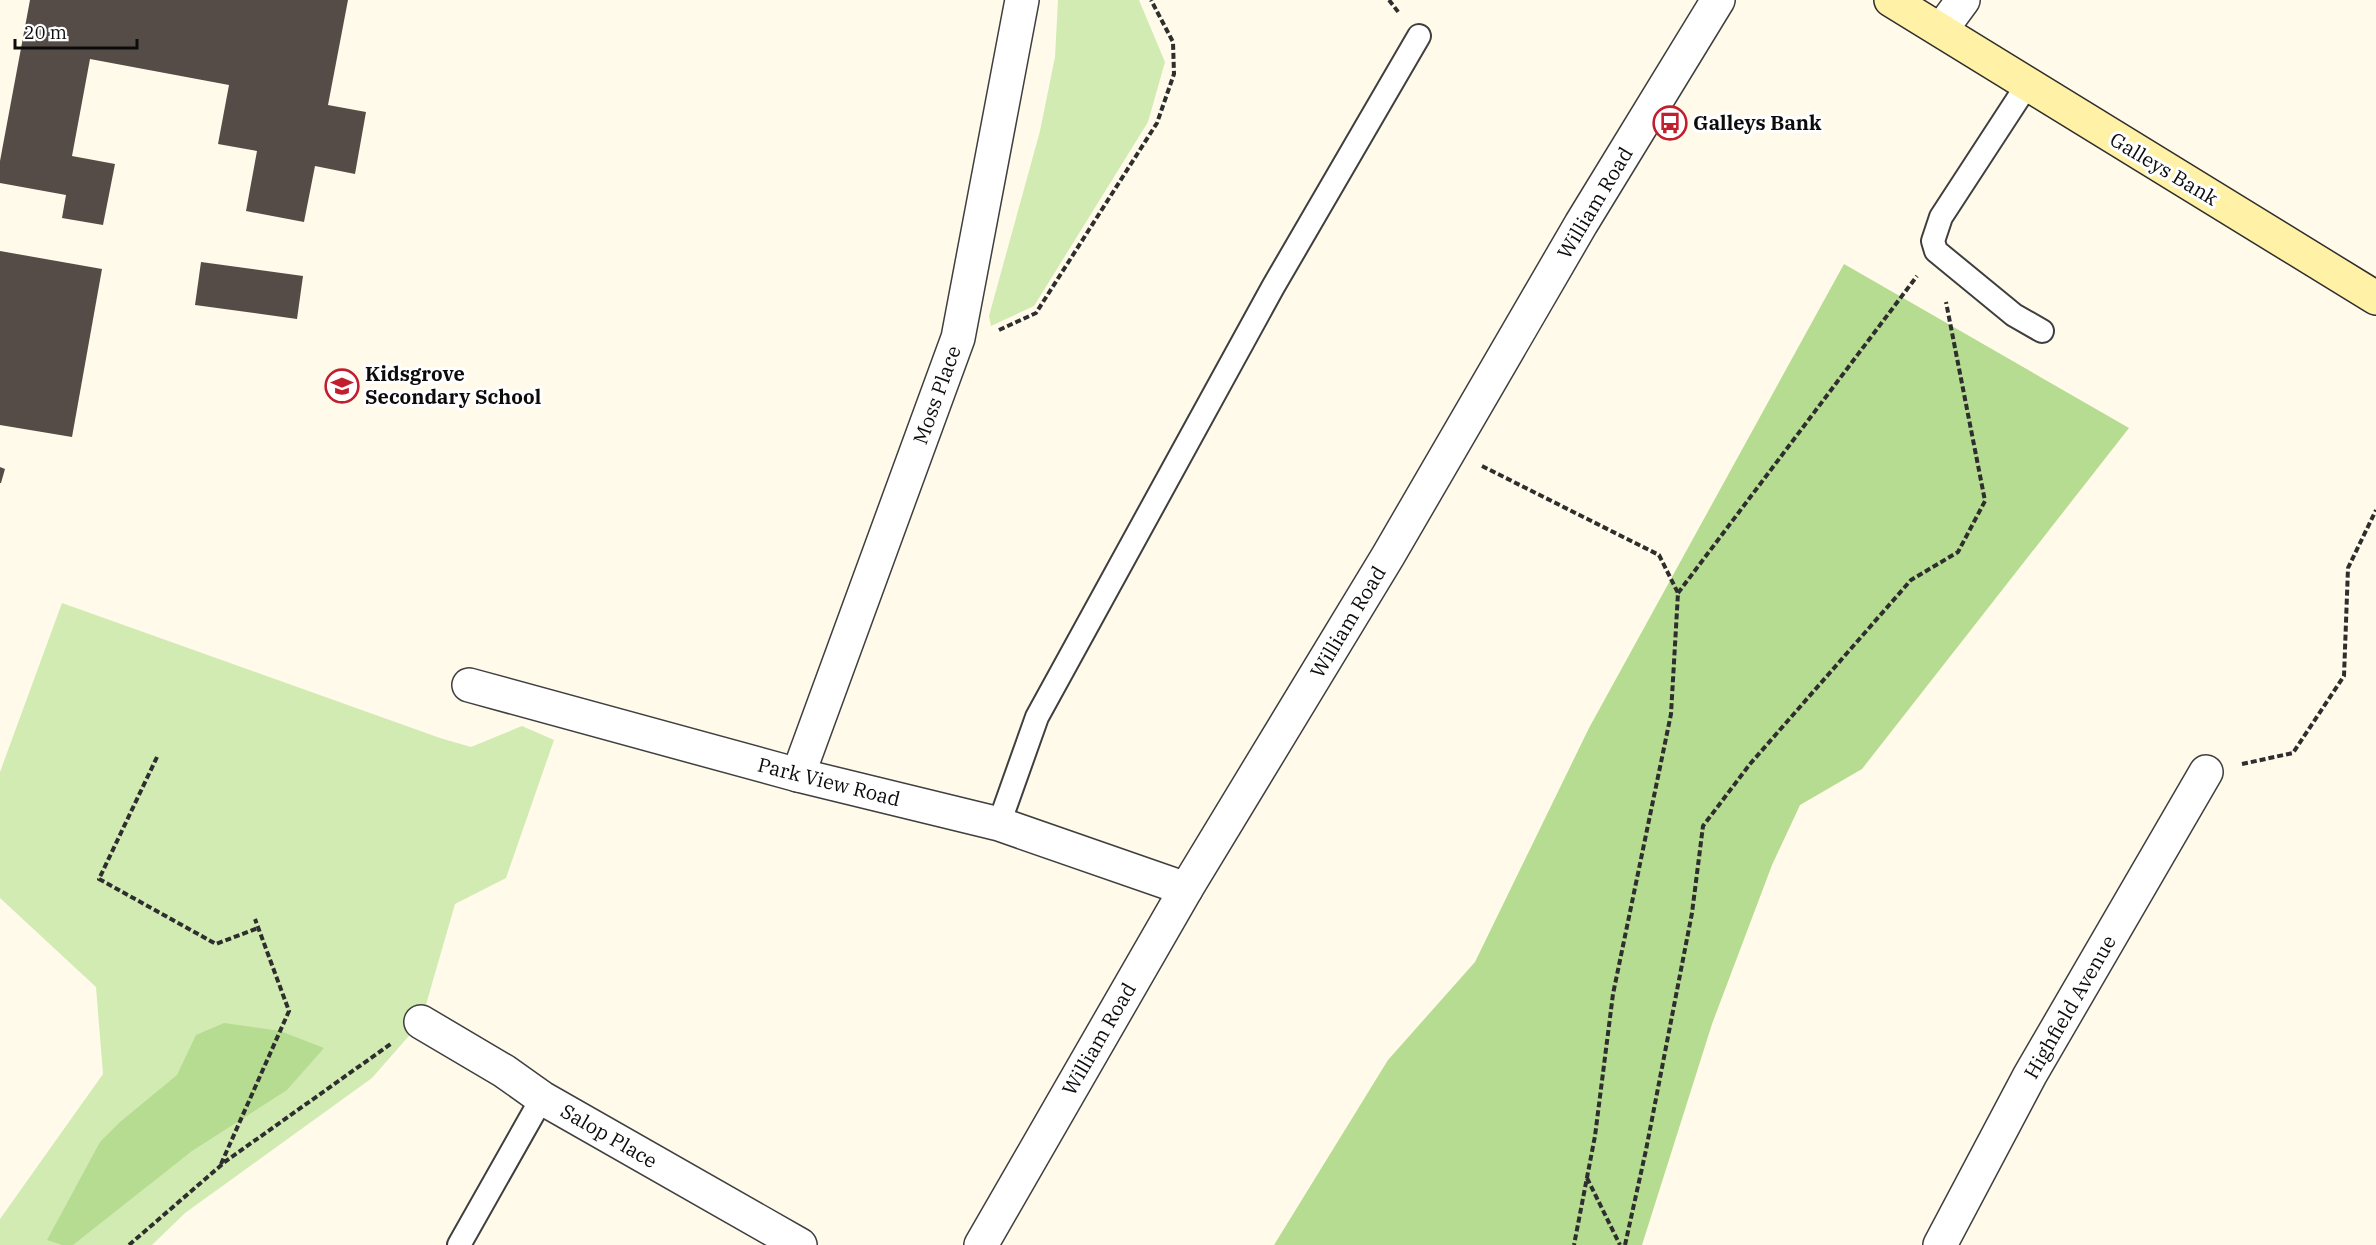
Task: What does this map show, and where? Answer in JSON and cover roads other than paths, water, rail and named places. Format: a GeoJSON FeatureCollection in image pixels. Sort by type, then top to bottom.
{"type":"FeatureCollection","features":[{"type":"Feature","properties":{"kind":"street","name":"Moss Place"},"geometry":{"type":"LineString","coordinates":[[798,775],[958,338],[1022,0]]}},
{"type":"Feature","properties":{"kind":"street","name":"William Road"},"geometry":{"type":"LineString","coordinates":[[981,1245],[1186,889],[1388,556],[1581,224],[1718,0]]}},
{"type":"Feature","properties":{"kind":"street","name":"Galleys Bank"},"geometry":{"type":"LineString","coordinates":[[1891,0],[2376,298]]}},
{"type":"Feature","properties":{"kind":"street"},"geometry":{"type":"LineString","coordinates":[[1941,30],[1963,0]]}},
{"type":"Feature","properties":{"kind":"street","name":"Park View Road"},"geometry":{"type":"LineString","coordinates":[[469,685],[798,775],[999,824],[1186,889]]}},
{"type":"Feature","properties":{"kind":"street","name":"Highfield Avenue"},"geometry":{"type":"LineString","coordinates":[[1940,1245],[2030,1075],[2206,772]]}},
{"type":"Feature","properties":{"kind":"street","name":"Salop Place"},"geometry":{"type":"LineString","coordinates":[[421,1022],[504,1071],[542,1098],[800,1245]]}},
{"type":"Feature","properties":{"kind":"lane"},"geometry":{"type":"LineString","coordinates":[[999,824],[1036,717],[1274,287],[1419,36]]}},
{"type":"Feature","properties":{"kind":"lane"},"geometry":{"type":"LineString","coordinates":[[2027,85],[1941,217],[1933,241],[1936,251],[2014,315],[2042,331]]}},
{"type":"Feature","properties":{"kind":"lane"},"geometry":{"type":"LineString","coordinates":[[459,1245],[542,1098]]}},
{"type":"Feature","properties":{"kind":"place","name":"Galleys Bank"},"geometry":{"type":"Point","coordinates":[1670,123]}},
{"type":"Feature","properties":{"kind":"place","name":"Kidsgrove Secondary School"},"geometry":{"type":"Point","coordinates":[342,386]}}]}
